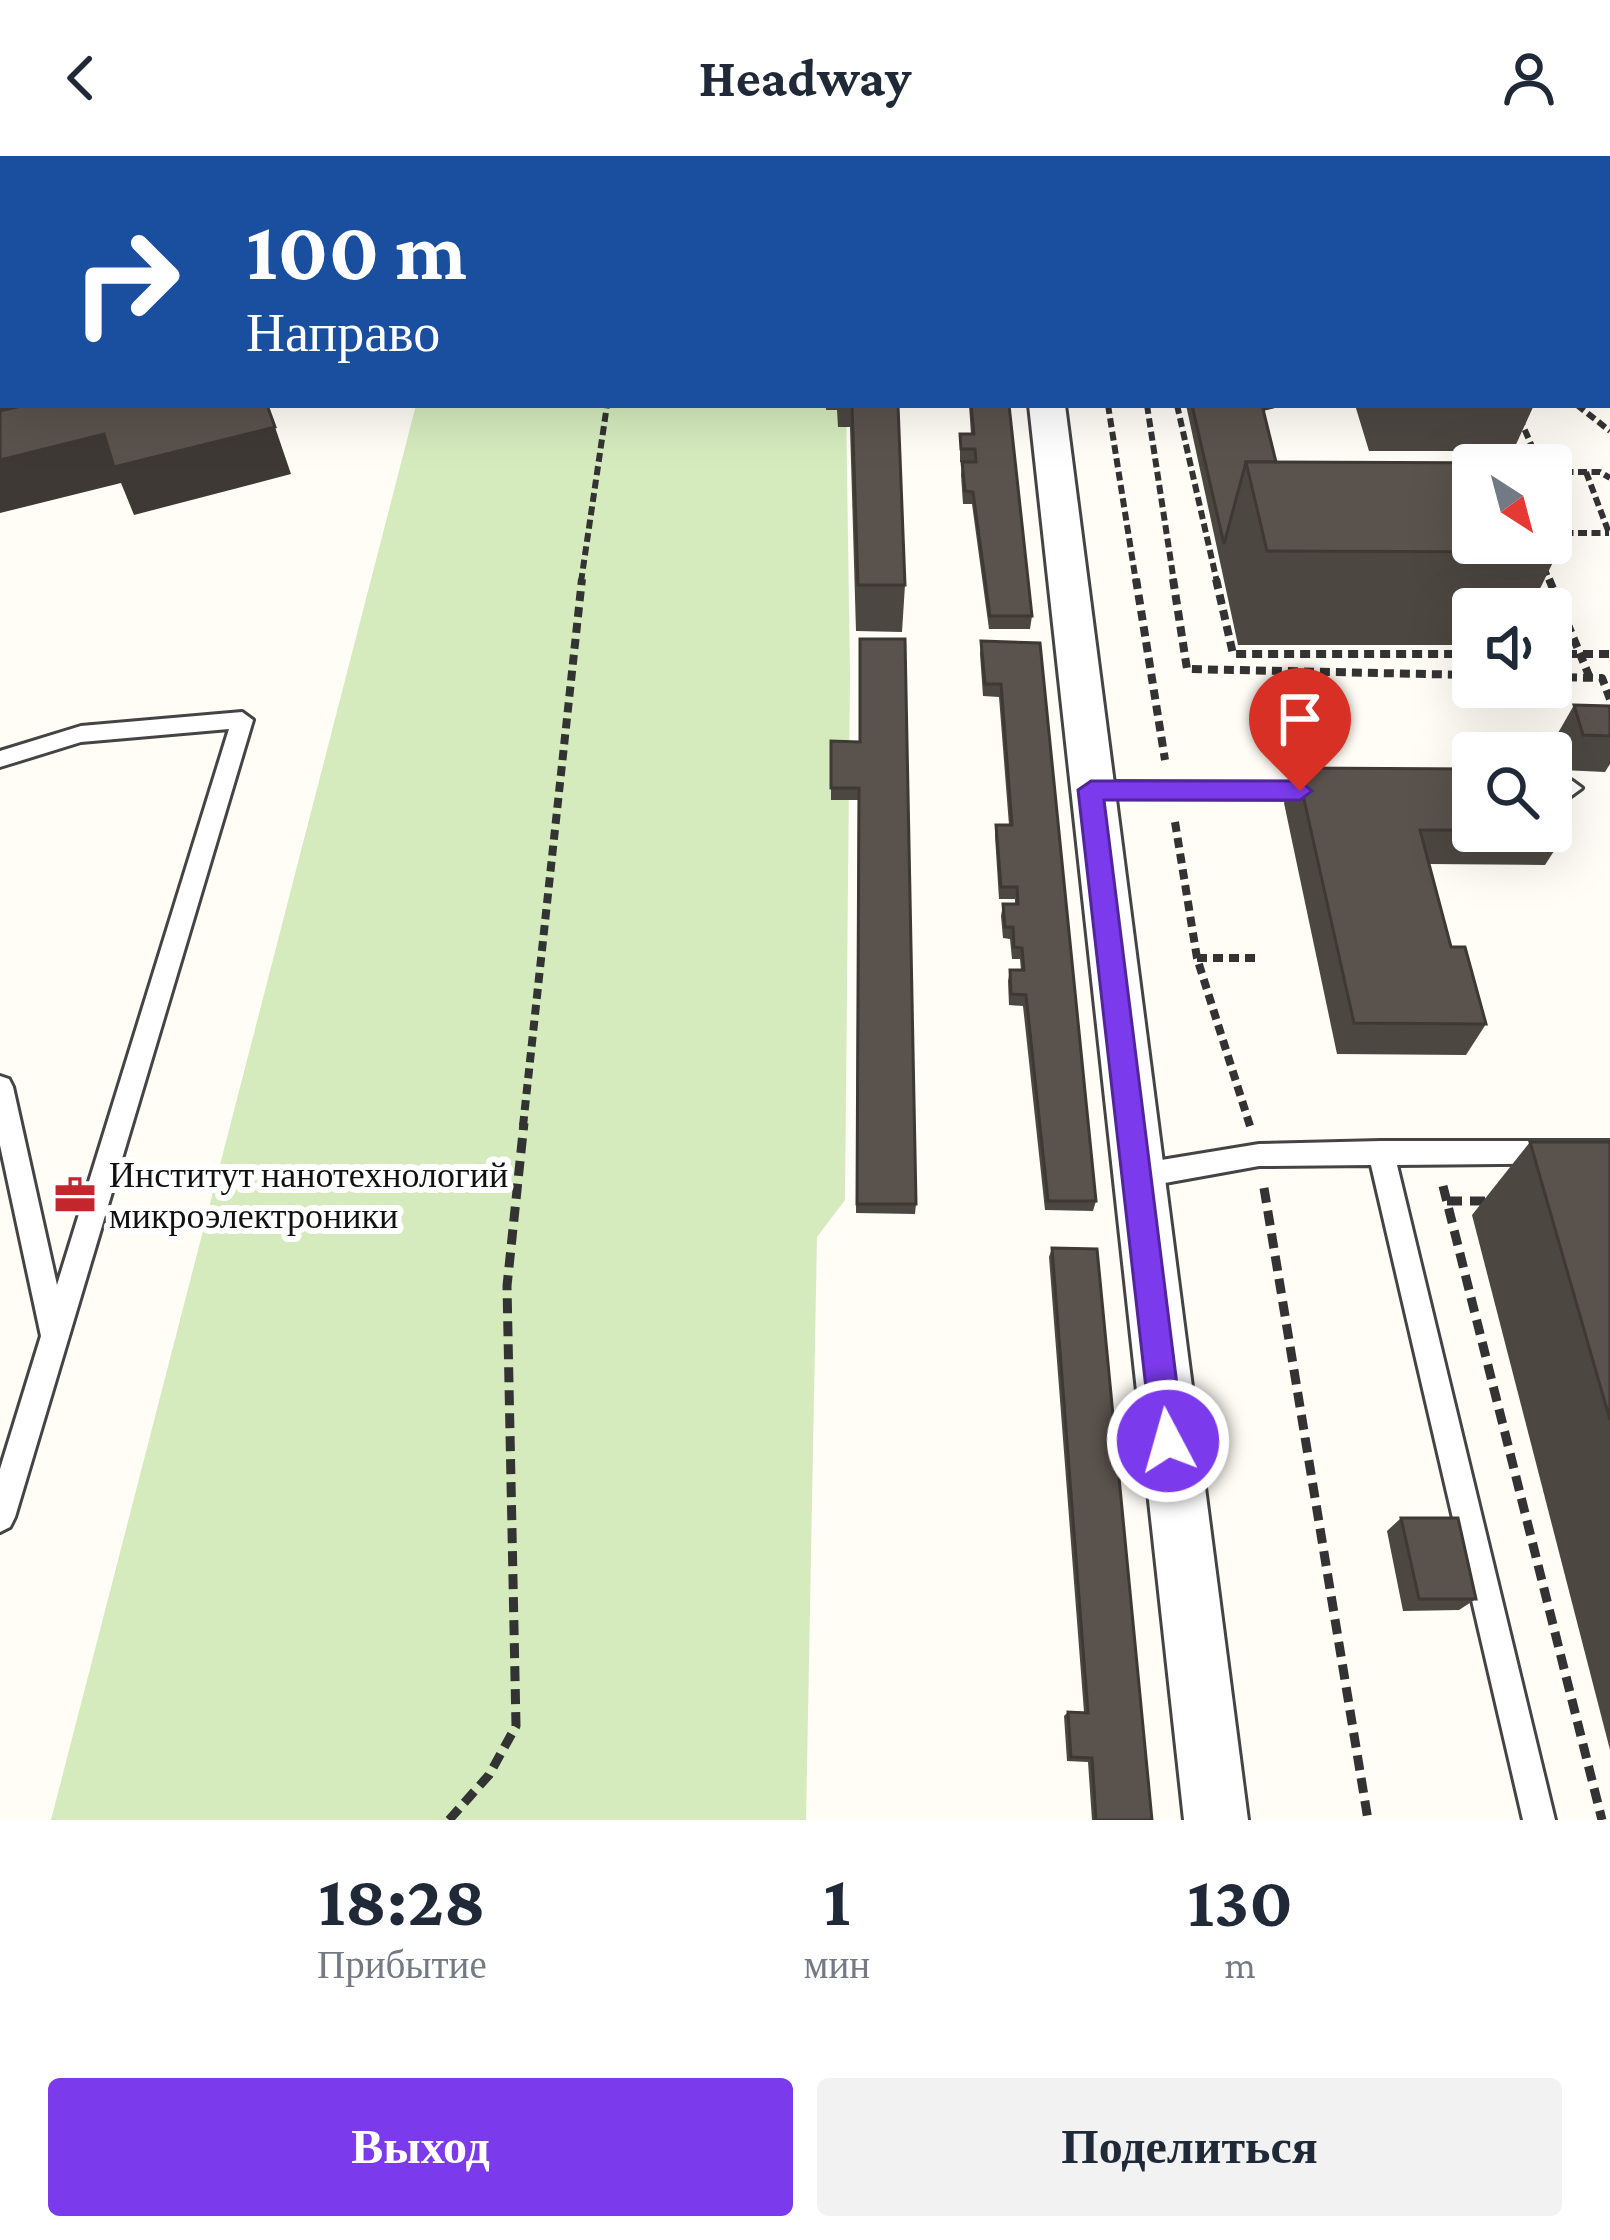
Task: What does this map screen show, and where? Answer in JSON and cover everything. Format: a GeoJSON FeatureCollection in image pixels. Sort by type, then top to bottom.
{"type":"FeatureCollection","features":[{"type":"Feature","properties":{"kind":"street"},"geometry":{"type":"LineString","coordinates":[[1047,408],[1216,1820]]}},
{"type":"Feature","properties":{"kind":"lane"},"geometry":{"type":"LineString","coordinates":[[0,758],[81,734],[242,720],[0,1517]]}},
{"type":"Feature","properties":{"kind":"lane"},"geometry":{"type":"LineString","coordinates":[[1091,790],[1333,790]]}},
{"type":"Feature","properties":{"kind":"lane"},"geometry":{"type":"LineString","coordinates":[[0,1087],[56,1339]]}},
{"type":"Feature","properties":{"kind":"lane"},"geometry":{"type":"LineString","coordinates":[[1381,1152],[1539,1820]]}},
{"type":"Feature","properties":{"kind":"lane"},"geometry":{"type":"LineString","coordinates":[[1137,1176],[1259,1155],[1610,1152]]}},
{"type":"Feature","properties":{"kind":"path"},"geometry":{"type":"LineString","coordinates":[[448,1820],[489,1775],[516,1726],[507,1286],[572,638],[607,408]]}},
{"type":"Feature","properties":{"kind":"path"},"geometry":{"type":"LineString","coordinates":[[1108,408],[1196,958],[1259,1155],[1368,1820]]}},
{"type":"Feature","properties":{"kind":"path"},"geometry":{"type":"LineString","coordinates":[[1147,408],[1187,669],[1452,675]]}},
{"type":"Feature","properties":{"kind":"path"},"geometry":{"type":"LineString","coordinates":[[1179,408],[1232,654],[1452,654]]}},
{"type":"Feature","properties":{"kind":"path"},"geometry":{"type":"LineString","coordinates":[[1515,408],[1531,444]]}},
{"type":"Feature","properties":{"kind":"path"},"geometry":{"type":"LineString","coordinates":[[1581,408],[1610,431]]}},
{"type":"Feature","properties":{"kind":"path"},"geometry":{"type":"LineString","coordinates":[[1572,472],[1610,478]]}},
{"type":"Feature","properties":{"kind":"path"},"geometry":{"type":"LineString","coordinates":[[1572,533],[1610,533],[1586,472]]}},
{"type":"Feature","properties":{"kind":"path"},"geometry":{"type":"LineString","coordinates":[[1544,565],[1590,678]]}},
{"type":"Feature","properties":{"kind":"path"},"geometry":{"type":"LineString","coordinates":[[1572,654],[1610,654]]}},
{"type":"Feature","properties":{"kind":"path"},"geometry":{"type":"LineString","coordinates":[[1572,678],[1602,678],[1610,698]]}},
{"type":"Feature","properties":{"kind":"path"},"geometry":{"type":"LineString","coordinates":[[1196,958],[1258,958]]}},
{"type":"Feature","properties":{"kind":"path"},"geometry":{"type":"LineString","coordinates":[[1432,1150],[1602,1820]]}},
{"type":"Feature","properties":{"kind":"path"},"geometry":{"type":"LineString","coordinates":[[1447,1202],[1493,1201]]}},
{"type":"Feature","properties":{"kind":"green space"},"geometry":{"type":"Polygon","coordinates":[[[415,408],[846,408],[850,673],[845,1200],[817,1237],[806,1820],[51,1820],[415,408]]]}},
{"type":"Feature","properties":{"kind":"building"},"geometry":{"type":"Polygon","coordinates":[[[268,408],[275,427],[114,467],[104,434],[0,460],[0,411],[268,408]]]}},
{"type":"Feature","properties":{"kind":"building"},"geometry":{"type":"Polygon","coordinates":[[[852,408],[898,408],[905,585],[858,585],[852,408]]]}},
{"type":"Feature","properties":{"kind":"building"},"geometry":{"type":"Polygon","coordinates":[[[971,408],[1009,408],[1032,616],[990,616],[973,492],[965,491],[962,462],[976,462],[975,449],[961,449],[960,434],[974,434],[971,408]]]}},
{"type":"Feature","properties":{"kind":"building"},"geometry":{"type":"Polygon","coordinates":[[[1193,408],[1263,408],[1276,462],[1246,462],[1224,544],[1193,408]]]}},
{"type":"Feature","properties":{"kind":"building"},"geometry":{"type":"Polygon","coordinates":[[[1246,462],[1452,463],[1452,552],[1267,551],[1246,462]]]}},
{"type":"Feature","properties":{"kind":"building"},"geometry":{"type":"Polygon","coordinates":[[[860,639],[905,639],[916,1204],[857,1204],[859,788],[831,788],[831,741],[860,742],[860,639]]]}},
{"type":"Feature","properties":{"kind":"building"},"geometry":{"type":"Polygon","coordinates":[[[981,641],[1040,643],[1096,1201],[1048,1201],[1026,995],[1011,994],[1010,970],[1024,970],[1022,948],[1014,947],[1013,927],[1005,927],[1003,904],[1018,904],[1017,887],[1001,887],[996,825],[1012,825],[1001,684],[985,684],[981,641]]]}},
{"type":"Feature","properties":{"kind":"building"},"geometry":{"type":"Polygon","coordinates":[[[1280,681],[1322,682],[1332,728],[1288,727],[1280,681]]]}},
{"type":"Feature","properties":{"kind":"building"},"geometry":{"type":"Polygon","coordinates":[[[1574,705],[1610,706],[1610,736],[1583,735],[1574,705]]]}},
{"type":"Feature","properties":{"kind":"building"},"geometry":{"type":"Polygon","coordinates":[[[1297,768],[1452,769],[1452,830],[1420,830],[1451,947],[1465,947],[1486,1024],[1354,1023],[1297,768]]]}},
{"type":"Feature","properties":{"kind":"building"},"geometry":{"type":"Polygon","coordinates":[[[1530,1142],[1610,1142],[1610,1420],[1530,1142]]]}},
{"type":"Feature","properties":{"kind":"building"},"geometry":{"type":"Polygon","coordinates":[[[1052,1248],[1097,1249],[1152,1820],[1096,1820],[1092,1758],[1071,1757],[1068,1712],[1088,1713],[1052,1248]]]}},
{"type":"Feature","properties":{"kind":"building"},"geometry":{"type":"Polygon","coordinates":[[[1401,1518],[1458,1518],[1476,1599],[1419,1599],[1401,1518]]]}},
{"type":"Feature","properties":{"kind":"place","name":"Институт нанотехнологий микроэлектроники"},"geometry":{"type":"Point","coordinates":[75,1195]}},
{"type":"Feature","properties":{"kind":"route"},"geometry":{"type":"LineString","coordinates":[[1168,1441],[1091,790],[1300,791]]}}]}
